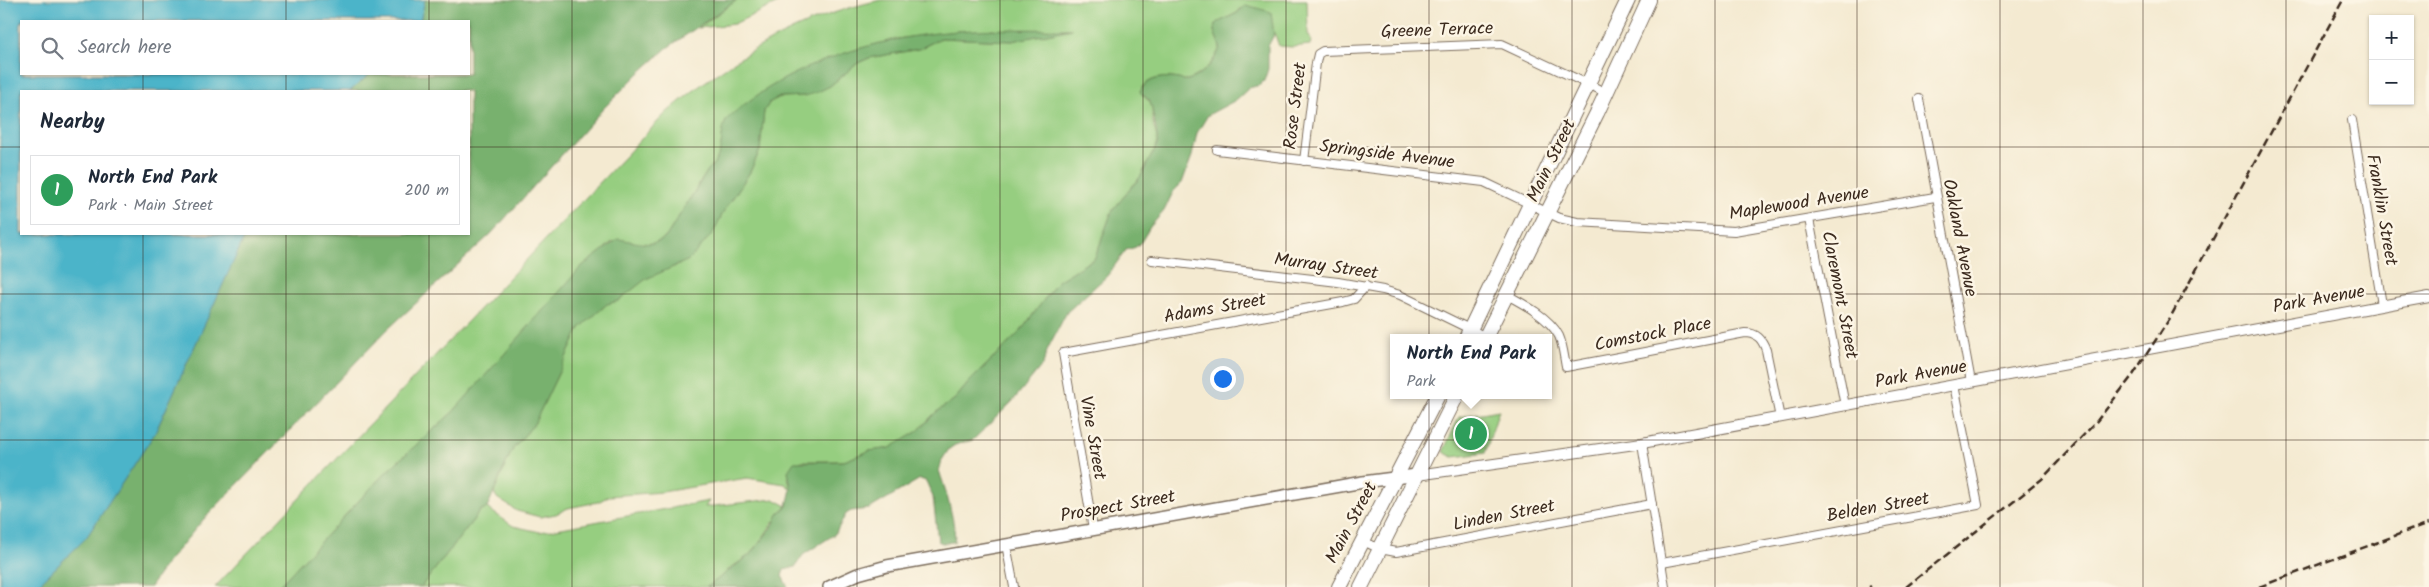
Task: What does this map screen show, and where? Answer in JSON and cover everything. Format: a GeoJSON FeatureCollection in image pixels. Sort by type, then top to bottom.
{"type":"FeatureCollection","features":[{"type":"Feature","properties":{"kind":"highway","name":"Main Street"},"geometry":{"type":"LineString","coordinates":[[1468,334],[1628,0]]}},
{"type":"Feature","properties":{"kind":"highway","name":"Main Street"},"geometry":{"type":"LineString","coordinates":[[1488,334],[1607,93],[1649,0]]}},
{"type":"Feature","properties":{"kind":"highway","name":"Main Street"},"geometry":{"type":"LineString","coordinates":[[1339,587],[1436,399]]}},
{"type":"Feature","properties":{"kind":"highway","name":"Main Street"},"geometry":{"type":"LineString","coordinates":[[1361,587],[1455,399]]}},
{"type":"Feature","properties":{"kind":"main road","name":"Prospect Street"},"geometry":{"type":"LineString","coordinates":[[829,587],[851,576],[870,570],[1006,544],[1417,475]]}},
{"type":"Feature","properties":{"kind":"street","name":"Greene Terrace"},"geometry":{"type":"LineString","coordinates":[[1318,54],[1323,50],[1502,44],[1607,93]]}},
{"type":"Feature","properties":{"kind":"street","name":"Rose Street"},"geometry":{"type":"LineString","coordinates":[[1304,161],[1318,54]]}},
{"type":"Feature","properties":{"kind":"street","name":"Oakland Avenue"},"geometry":{"type":"LineString","coordinates":[[1919,99],[1935,197],[1971,382]]}},
{"type":"Feature","properties":{"kind":"street","name":"Franklin Street"},"geometry":{"type":"LineString","coordinates":[[2352,120],[2382,305]]}},
{"type":"Feature","properties":{"kind":"street","name":"Springside Avenue"},"geometry":{"type":"LineString","coordinates":[[1217,150],[1484,182],[1548,212]]}},
{"type":"Feature","properties":{"kind":"street","name":"Maplewood Avenue"},"geometry":{"type":"LineString","coordinates":[[1548,212],[1577,222],[1723,232],[1935,197]]}},
{"type":"Feature","properties":{"kind":"street","name":"Claremont Street"},"geometry":{"type":"LineString","coordinates":[[1809,219],[1845,406]]}},
{"type":"Feature","properties":{"kind":"street","name":"Murray Street"},"geometry":{"type":"LineString","coordinates":[[1152,260],[1366,286],[1400,295],[1468,334]]}},
{"type":"Feature","properties":{"kind":"street","name":"Adams Street"},"geometry":{"type":"LineString","coordinates":[[1064,353],[1343,302],[1354,299],[1366,286]]}},
{"type":"Feature","properties":{"kind":"street","name":"Comstock Place"},"geometry":{"type":"LineString","coordinates":[[1507,295],[1528,307],[1555,330],[1561,343],[1566,367],[1745,333],[1755,334],[1762,340],[1766,350],[1780,418]]}},
{"type":"Feature","properties":{"kind":"street","name":"Park Avenue"},"geometry":{"type":"LineString","coordinates":[[1417,475],[1642,443],[2429,297]]}},
{"type":"Feature","properties":{"kind":"street","name":"Vine Street"},"geometry":{"type":"LineString","coordinates":[[1064,353],[1093,529]]}},
{"type":"Feature","properties":{"kind":"street","name":"Belden Street"},"geometry":{"type":"LineString","coordinates":[[1662,563],[1978,505],[1954,385]]}},
{"type":"Feature","properties":{"kind":"street"},"geometry":{"type":"LineString","coordinates":[[1642,443],[1666,587]]}},
{"type":"Feature","properties":{"kind":"street","name":"Linden Street"},"geometry":{"type":"LineString","coordinates":[[1363,541],[1380,549],[1398,551],[1652,504]]}},
{"type":"Feature","properties":{"kind":"street"},"geometry":{"type":"LineString","coordinates":[[1006,544],[1014,587]]}},
{"type":"Feature","properties":{"kind":"green space"},"geometry":{"type":"Polygon","coordinates":[[[425,0],[737,0],[667,48],[602,110],[491,234],[387,330],[203,520],[165,565],[150,587],[31,587],[40,583],[86,538],[155,433],[246,235],[470,235],[470,90],[351,90],[369,75],[470,75],[470,20],[420,20],[425,0]]]}},
{"type":"Feature","properties":{"kind":"green space"},"geometry":{"type":"Polygon","coordinates":[[[737,0],[784,0],[734,24],[698,28],[737,0]]]}},
{"type":"Feature","properties":{"kind":"green space"},"geometry":{"type":"Polygon","coordinates":[[[881,0],[1307,0],[1308,34],[1312,42],[1310,45],[1279,46],[1271,24],[1241,8],[1237,13],[1215,24],[1214,31],[1220,47],[1203,72],[1187,80],[1164,78],[1151,80],[1145,84],[1142,87],[1143,96],[1152,108],[1153,125],[1158,143],[1141,176],[1112,211],[1095,258],[1058,281],[1020,332],[970,381],[955,399],[935,413],[918,431],[890,449],[869,451],[844,461],[801,461],[788,478],[791,489],[785,484],[747,478],[662,492],[609,496],[598,502],[568,508],[556,514],[540,517],[517,511],[497,498],[494,493],[507,461],[513,449],[534,424],[580,328],[607,304],[618,301],[636,285],[656,273],[679,265],[713,232],[724,211],[750,172],[760,150],[764,111],[770,102],[780,97],[805,96],[830,86],[858,63],[869,58],[919,49],[941,38],[1012,41],[1069,29],[958,31],[896,39],[855,50],[723,129],[720,157],[708,170],[666,237],[660,241],[647,244],[612,242],[602,251],[453,412],[385,473],[278,587],[215,587],[666,113],[714,75],[766,43],[822,17],[881,0]]]}},
{"type":"Feature","properties":{"kind":"green space"},"geometry":{"type":"Polygon","coordinates":[[[1246,5],[1271,12],[1274,35],[1268,46],[1268,69],[1264,81],[1260,85],[1249,88],[1236,100],[1208,115],[1197,133],[1192,156],[1182,183],[1173,192],[1164,211],[1150,227],[1141,242],[1136,247],[1126,250],[1107,276],[1067,312],[1048,348],[1043,364],[1012,402],[973,440],[955,445],[949,449],[942,460],[939,471],[952,518],[954,542],[942,543],[938,541],[933,497],[926,481],[920,479],[869,509],[851,511],[846,514],[835,534],[803,555],[795,567],[784,570],[782,576],[788,587],[707,587],[752,553],[773,525],[778,514],[787,506],[791,489],[788,471],[794,462],[844,461],[869,451],[890,448],[918,431],[935,413],[955,399],[970,381],[1020,332],[1058,281],[1095,258],[1112,211],[1141,176],[1158,143],[1150,103],[1140,92],[1142,88],[1145,84],[1158,78],[1188,80],[1198,75],[1208,67],[1220,47],[1214,31],[1215,24],[1237,13],[1246,5]]]}},
{"type":"Feature","properties":{"kind":"green space"},"geometry":{"type":"Polygon","coordinates":[[[1072,29],[1012,41],[941,38],[919,49],[869,58],[858,63],[830,86],[818,92],[805,96],[780,97],[770,102],[764,111],[760,150],[750,172],[724,211],[713,233],[689,260],[646,279],[618,301],[607,304],[580,328],[534,424],[513,449],[487,508],[481,510],[421,587],[278,587],[385,473],[453,412],[582,266],[618,239],[654,243],[666,237],[714,163],[720,148],[726,121],[754,97],[808,67],[836,56],[897,39],[972,30],[1072,29]]]}},
{"type":"Feature","properties":{"kind":"green space"},"geometry":{"type":"Polygon","coordinates":[[[1499,410],[1485,453],[1453,457],[1443,452],[1459,417],[1499,410]]]}},
{"type":"Feature","properties":{"kind":"green space"},"geometry":{"type":"Polygon","coordinates":[[[774,499],[787,506],[753,551],[727,571],[767,587],[421,587],[481,510],[487,508],[513,526],[540,532],[709,501],[705,507],[774,499]]]}},
{"type":"Feature","properties":{"kind":"water"},"geometry":{"type":"Polygon","coordinates":[[[0,0],[425,0],[420,20],[20,20],[20,75],[369,75],[351,90],[20,90],[20,235],[246,235],[155,433],[86,538],[40,583],[31,587],[0,587],[0,0]]]}},
{"type":"Feature","properties":{"kind":"railway"},"geometry":{"type":"LineString","coordinates":[[1906,587],[2042,479],[2096,422],[2133,375],[2170,318],[2343,0]]}},
{"type":"Feature","properties":{"kind":"railway"},"geometry":{"type":"LineString","coordinates":[[2259,587],[2429,523]]}},
{"type":"Feature","properties":{"kind":"place","name":"North End Park"},"geometry":{"type":"Point","coordinates":[1471,434]}}]}
